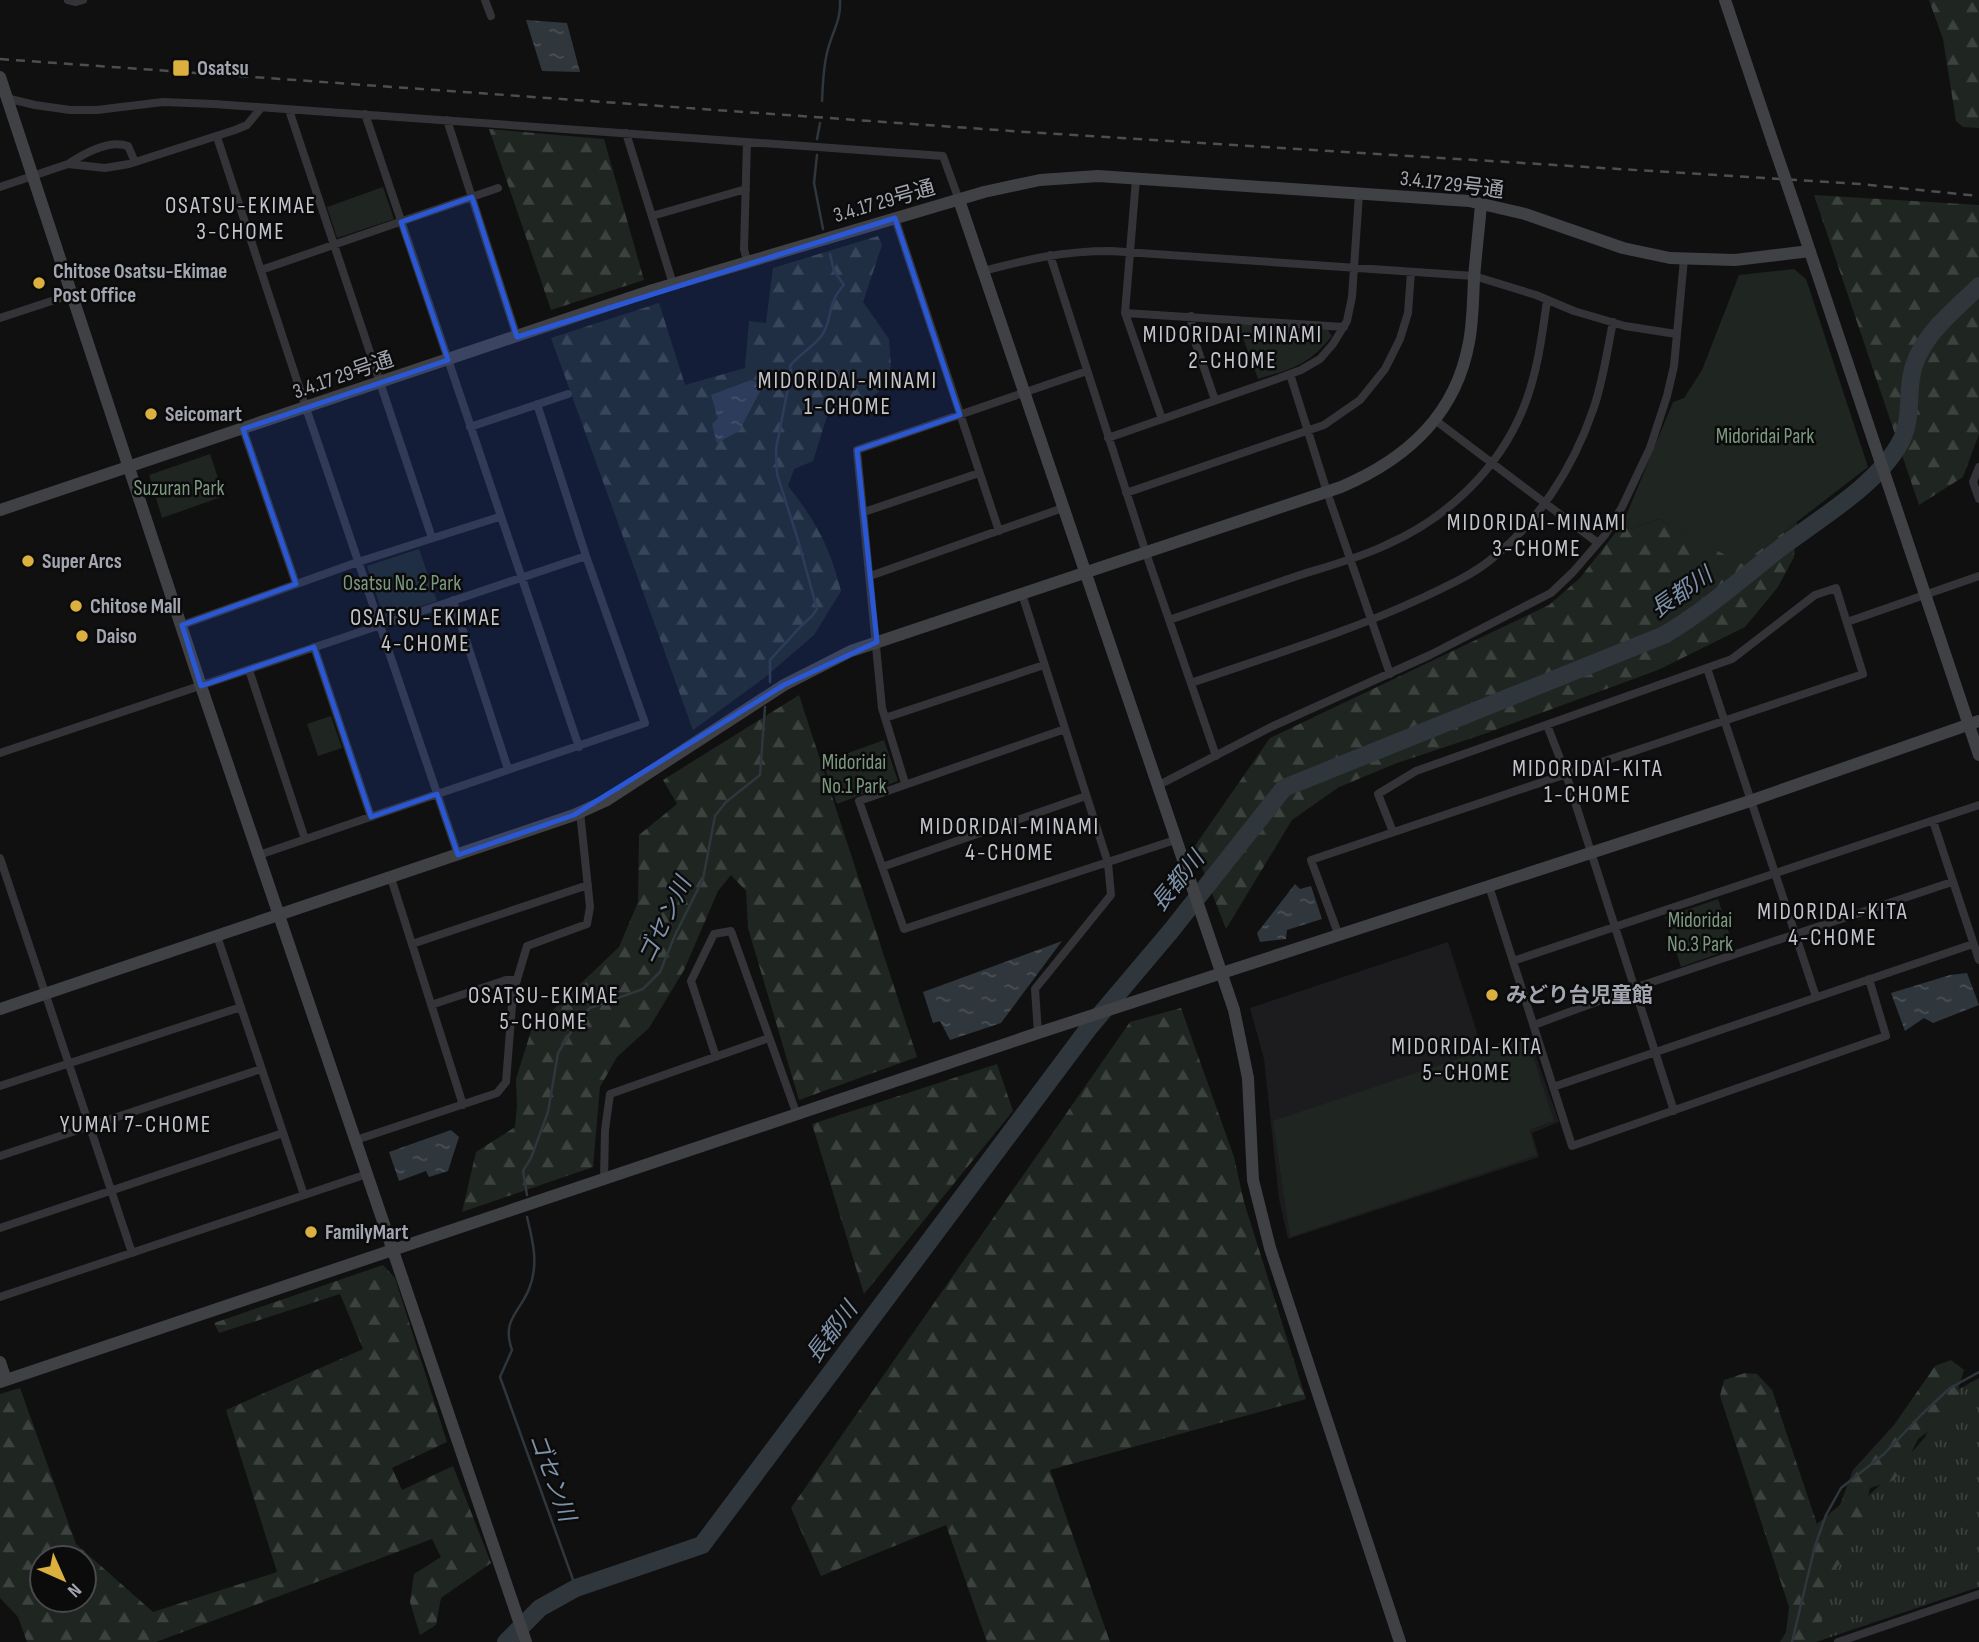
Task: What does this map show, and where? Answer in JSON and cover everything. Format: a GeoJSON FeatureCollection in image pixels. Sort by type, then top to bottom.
{"type":"FeatureCollection","features":[{"type":"Feature","properties":{"kind":"street"},"geometry":{"type":"LineString","coordinates":[[68,0],[83,0]]}},
{"type":"Feature","properties":{"kind":"street"},"geometry":{"type":"LineString","coordinates":[[485,0],[491,16]]}},
{"type":"Feature","properties":{"kind":"street"},"geometry":{"type":"LineString","coordinates":[[1725,0],[1925,595],[1974,723],[1979,755]]}},
{"type":"Feature","properties":{"kind":"street"},"geometry":{"type":"LineString","coordinates":[[0,77],[3,97],[73,294],[201,686],[526,1642]]}},
{"type":"Feature","properties":{"kind":"street"},"geometry":{"type":"LineString","coordinates":[[3,97],[70,110],[163,103],[261,108],[943,156],[1183,864],[1223,973],[1248,1078],[1253,1180],[1270,1248],[1399,1642]]}},
{"type":"Feature","properties":{"kind":"street"},"geometry":{"type":"LineString","coordinates":[[68,164],[105,168],[135,162],[247,125],[261,108]]}},
{"type":"Feature","properties":{"kind":"street"},"geometry":{"type":"LineString","coordinates":[[289,110],[432,538]]}},
{"type":"Feature","properties":{"kind":"street"},"geometry":{"type":"LineString","coordinates":[[365,114],[499,517],[579,747]]}},
{"type":"Feature","properties":{"kind":"street"},"geometry":{"type":"LineString","coordinates":[[447,120],[517,337]]}},
{"type":"Feature","properties":{"kind":"street"},"geometry":{"type":"LineString","coordinates":[[626,133],[673,284]]}},
{"type":"Feature","properties":{"kind":"street"},"geometry":{"type":"LineString","coordinates":[[217,137],[458,855]]}},
{"type":"Feature","properties":{"kind":"street"},"geometry":{"type":"LineString","coordinates":[[0,187],[68,164],[80,156],[118,142],[128,146],[135,162]]}},
{"type":"Feature","properties":{"kind":"street"},"geometry":{"type":"LineString","coordinates":[[747,142],[744,249],[747,261]]}},
{"type":"Feature","properties":{"kind":"street","name":"3.4.17 29号通"},"geometry":{"type":"LineString","coordinates":[[0,510],[673,284],[959,200],[1023,183],[1057,178],[1098,176],[1481,204],[1525,214],[1623,248],[1684,259],[1735,260],[1810,251]]}},
{"type":"Feature","properties":{"kind":"street"},"geometry":{"type":"LineString","coordinates":[[1136,179],[1125,313],[1162,419]]}},
{"type":"Feature","properties":{"kind":"street"},"geometry":{"type":"LineString","coordinates":[[261,270],[498,188]]}},
{"type":"Feature","properties":{"kind":"street"},"geometry":{"type":"LineString","coordinates":[[652,216],[746,189]]}},
{"type":"Feature","properties":{"kind":"street"},"geometry":{"type":"LineString","coordinates":[[1108,438],[1290,374],[1320,359],[1334,344],[1344,327],[1352,297],[1359,194]]}},
{"type":"Feature","properties":{"kind":"street"},"geometry":{"type":"LineString","coordinates":[[0,1009],[580,812],[607,800],[784,685],[850,651],[1146,554],[1366,477],[1393,461],[1416,442],[1435,420],[1450,396],[1466,356],[1471,329],[1481,204]]}},
{"type":"Feature","properties":{"kind":"street"},"geometry":{"type":"LineString","coordinates":[[895,218],[999,531]]}},
{"type":"Feature","properties":{"kind":"street"},"geometry":{"type":"LineString","coordinates":[[983,271],[1073,251],[1475,276],[1574,311],[1613,322],[1676,334]]}},
{"type":"Feature","properties":{"kind":"street"},"geometry":{"type":"LineString","coordinates":[[1050,255],[1146,554],[1216,756]]}},
{"type":"Feature","properties":{"kind":"street"},"geometry":{"type":"LineString","coordinates":[[1157,786],[1272,727],[1390,674],[1551,593],[1598,543],[1622,507],[1650,448],[1674,366],[1684,259]]}},
{"type":"Feature","properties":{"kind":"street"},"geometry":{"type":"LineString","coordinates":[[1126,493],[1308,430],[1340,415],[1360,400],[1385,369],[1405,326],[1411,272]]}},
{"type":"Feature","properties":{"kind":"street"},"geometry":{"type":"LineString","coordinates":[[0,318],[73,294]]}},
{"type":"Feature","properties":{"kind":"street"},"geometry":{"type":"LineString","coordinates":[[1169,620],[1387,545],[1433,519],[1464,494],[1493,463],[1527,399],[1542,341],[1547,300]]}},
{"type":"Feature","properties":{"kind":"street"},"geometry":{"type":"LineString","coordinates":[[1125,313],[1344,327]]}},
{"type":"Feature","properties":{"kind":"street"},"geometry":{"type":"LineString","coordinates":[[1191,316],[1192,333],[1216,400]]}},
{"type":"Feature","properties":{"kind":"street"},"geometry":{"type":"LineString","coordinates":[[1191,683],[1372,620],[1478,569],[1511,541],[1545,503],[1573,458],[1591,417],[1601,383],[1613,322]]}},
{"type":"Feature","properties":{"kind":"street"},"geometry":{"type":"LineString","coordinates":[[905,783],[885,718],[879,681],[857,450],[1087,371]]}},
{"type":"Feature","properties":{"kind":"street"},"geometry":{"type":"LineString","coordinates":[[1290,374],[1327,492],[1390,674]]}},
{"type":"Feature","properties":{"kind":"street"},"geometry":{"type":"LineString","coordinates":[[470,427],[568,394]]}},
{"type":"Feature","properties":{"kind":"street"},"geometry":{"type":"LineString","coordinates":[[259,855],[645,723],[586,556],[537,404]]}},
{"type":"Feature","properties":{"kind":"street"},"geometry":{"type":"LineString","coordinates":[[1435,420],[1598,543]]}},
{"type":"Feature","properties":{"kind":"street"},"geometry":{"type":"LineString","coordinates":[[243,429],[296,584]]}},
{"type":"Feature","properties":{"kind":"street"},"geometry":{"type":"LineString","coordinates":[[1979,470],[1973,482],[1979,499]]}},
{"type":"Feature","properties":{"kind":"street"},"geometry":{"type":"LineString","coordinates":[[863,512],[979,472]]}},
{"type":"Feature","properties":{"kind":"street"},"geometry":{"type":"LineString","coordinates":[[870,576],[1063,508]]}},
{"type":"Feature","properties":{"kind":"street"},"geometry":{"type":"LineString","coordinates":[[182,625],[358,562],[499,517]]}},
{"type":"Feature","properties":{"kind":"street"},"geometry":{"type":"LineString","coordinates":[[0,753],[586,556]]}},
{"type":"Feature","properties":{"kind":"street"},"geometry":{"type":"LineString","coordinates":[[1847,622],[1979,576]]}},
{"type":"Feature","properties":{"kind":"street"},"geometry":{"type":"LineString","coordinates":[[1339,936],[1311,860],[1863,674],[1836,588],[1815,595],[1731,659],[1416,771],[1378,794],[1393,832]]}},
{"type":"Feature","properties":{"kind":"street"},"geometry":{"type":"LineString","coordinates":[[1022,594],[1108,863],[1111,895],[1035,989],[1038,1033]]}},
{"type":"Feature","properties":{"kind":"street"},"geometry":{"type":"LineString","coordinates":[[453,600],[508,769]]}},
{"type":"Feature","properties":{"kind":"street"},"geometry":{"type":"LineString","coordinates":[[314,647],[371,817]]}},
{"type":"Feature","properties":{"kind":"street"},"geometry":{"type":"LineString","coordinates":[[885,718],[1044,665]]}},
{"type":"Feature","properties":{"kind":"street"},"geometry":{"type":"LineString","coordinates":[[1707,668],[1816,997]]}},
{"type":"Feature","properties":{"kind":"street"},"geometry":{"type":"LineString","coordinates":[[249,670],[305,839]]}},
{"type":"Feature","properties":{"kind":"street"},"geometry":{"type":"LineString","coordinates":[[0,1362],[3,1381],[1038,1033],[1750,801],[1974,723]]}},
{"type":"Feature","properties":{"kind":"street"},"geometry":{"type":"LineString","coordinates":[[1547,725],[1566,774],[1674,1111]]}},
{"type":"Feature","properties":{"kind":"street"},"geometry":{"type":"LineString","coordinates":[[1065,729],[859,801],[904,929],[1175,840]]}},
{"type":"Feature","properties":{"kind":"street"},"geometry":{"type":"LineString","coordinates":[[882,867],[1086,796]]}},
{"type":"Feature","properties":{"kind":"street"},"geometry":{"type":"LineString","coordinates":[[1513,961],[1979,805]]}},
{"type":"Feature","properties":{"kind":"street"},"geometry":{"type":"LineString","coordinates":[[356,1140],[497,1093],[506,1082],[513,993],[527,946],[587,925],[590,907],[580,812]]}},
{"type":"Feature","properties":{"kind":"street"},"geometry":{"type":"LineString","coordinates":[[1933,821],[1979,960]]}},
{"type":"Feature","properties":{"kind":"street"},"geometry":{"type":"LineString","coordinates":[[0,858],[132,1253]]}},
{"type":"Feature","properties":{"kind":"street"},"geometry":{"type":"LineString","coordinates":[[391,878],[463,1105]]}},
{"type":"Feature","properties":{"kind":"street"},"geometry":{"type":"LineString","coordinates":[[1534,1025],[1634,988],[1952,883]]}},
{"type":"Feature","properties":{"kind":"street"},"geometry":{"type":"LineString","coordinates":[[412,944],[588,885]]}},
{"type":"Feature","properties":{"kind":"street"},"geometry":{"type":"LineString","coordinates":[[1489,886],[1572,1146],[1886,1036],[1869,979]]}},
{"type":"Feature","properties":{"kind":"street"},"geometry":{"type":"LineString","coordinates":[[716,1057],[691,981],[714,934],[731,931],[797,1115]]}},
{"type":"Feature","properties":{"kind":"street"},"geometry":{"type":"LineString","coordinates":[[217,936],[304,1195]]}},
{"type":"Feature","properties":{"kind":"street"},"geometry":{"type":"LineString","coordinates":[[1553,1087],[1973,944]]}},
{"type":"Feature","properties":{"kind":"street"},"geometry":{"type":"LineString","coordinates":[[431,1005],[506,980],[517,980]]}},
{"type":"Feature","properties":{"kind":"street"},"geometry":{"type":"LineString","coordinates":[[0,1086],[241,1007]]}},
{"type":"Feature","properties":{"kind":"street"},"geometry":{"type":"LineString","coordinates":[[604,1180],[610,1094],[769,1038]]}},
{"type":"Feature","properties":{"kind":"street"},"geometry":{"type":"LineString","coordinates":[[0,1157],[261,1069]]}},
{"type":"Feature","properties":{"kind":"street"},"geometry":{"type":"LineString","coordinates":[[0,1228],[283,1133]]}},
{"type":"Feature","properties":{"kind":"street"},"geometry":{"type":"LineString","coordinates":[[0,1297],[367,1174]]}},
{"type":"Feature","properties":{"kind":"street"},"geometry":{"type":"LineString","coordinates":[[1838,1642],[1979,1594]]}},
{"type":"Feature","properties":{"kind":"highlighted area"},"geometry":{"type":"Polygon","coordinates":[[[472,197],[517,337],[895,218],[960,415],[857,450],[877,642],[784,685],[574,815],[458,855],[437,794],[371,817],[314,647],[201,686],[182,625],[296,584],[243,429],[448,360],[401,222],[472,197]]]}},
{"type":"Feature","properties":{"kind":"shaded area"},"geometry":{"type":"Polygon","coordinates":[[[1448,942],[1482,1048],[1528,1034],[1559,1122],[1532,1133],[1539,1157],[1288,1239],[1279,1199],[1264,1059],[1250,1008],[1448,942]]]}},
{"type":"Feature","properties":{"kind":"green space"},"geometry":{"type":"Polygon","coordinates":[[[1929,0],[1979,0],[1979,128],[1963,127],[1956,121],[1943,39],[1929,0]]]}},
{"type":"Feature","properties":{"kind":"green space"},"geometry":{"type":"Polygon","coordinates":[[[489,129],[604,139],[644,280],[551,310],[489,129]]]}},
{"type":"Feature","properties":{"kind":"green space"},"geometry":{"type":"Polygon","coordinates":[[[383,187],[394,219],[337,238],[327,207],[383,187]]]}},
{"type":"Feature","properties":{"kind":"green space"},"geometry":{"type":"Polygon","coordinates":[[[1814,195],[1979,205],[1979,434],[1963,477],[1919,505],[1814,195]]]}},
{"type":"Feature","properties":{"kind":"green space"},"geometry":{"type":"Polygon","coordinates":[[[878,236],[882,245],[863,302],[889,339],[891,366],[886,386],[867,401],[849,404],[827,416],[813,461],[794,469],[788,486],[821,536],[841,591],[814,635],[764,678],[693,730],[551,338],[659,303],[685,385],[745,368],[749,321],[766,323],[773,268],[878,236]]]}},
{"type":"Feature","properties":{"kind":"green space","name":"Midoridai Park"},"geometry":{"type":"Polygon","coordinates":[[[1794,269],[1806,279],[1868,467],[1742,564],[1659,519],[1632,529],[1623,523],[1673,402],[1684,398],[1702,370],[1739,275],[1794,269]]]}},
{"type":"Feature","properties":{"kind":"green space"},"geometry":{"type":"Polygon","coordinates":[[[1238,324],[1328,330],[1332,336],[1315,354],[1299,365],[1258,379],[1238,324]]]}},
{"type":"Feature","properties":{"kind":"green space","name":"Suzuran Park"},"geometry":{"type":"Polygon","coordinates":[[[210,454],[224,496],[162,518],[149,475],[210,454]]]}},
{"type":"Feature","properties":{"kind":"green space"},"geometry":{"type":"Polygon","coordinates":[[[1659,519],[1742,563],[1797,522],[1794,557],[1778,587],[1745,627],[1658,670],[1397,763],[1339,787],[1292,820],[1226,929],[1194,847],[1270,738],[1549,605],[1580,578],[1623,523],[1632,529],[1659,519]]]}},
{"type":"Feature","properties":{"kind":"green space","name":"Osatsu No.2 Park"},"geometry":{"type":"Polygon","coordinates":[[[419,549],[437,601],[384,618],[367,566],[419,549]]]}},
{"type":"Feature","properties":{"kind":"green space"},"geometry":{"type":"Polygon","coordinates":[[[799,695],[917,1057],[799,1100],[748,928],[746,891],[731,875],[718,891],[684,970],[649,1028],[617,1057],[600,1087],[593,1167],[462,1212],[476,1152],[515,1127],[516,1079],[531,1031],[619,947],[638,902],[639,835],[677,804],[663,780],[799,695]]]}},
{"type":"Feature","properties":{"kind":"green space"},"geometry":{"type":"Polygon","coordinates":[[[331,716],[342,748],[318,756],[307,724],[331,716]]]}},
{"type":"Feature","properties":{"kind":"green space","name":"Midoridai No.1 Park"},"geometry":{"type":"Polygon","coordinates":[[[884,740],[898,781],[837,804],[823,762],[884,740]]]}},
{"type":"Feature","properties":{"kind":"green space","name":"Midoridai No.3 Park"},"geometry":{"type":"Polygon","coordinates":[[[1718,899],[1734,948],[1681,967],[1665,917],[1718,899]]]}},
{"type":"Feature","properties":{"kind":"green space"},"geometry":{"type":"Polygon","coordinates":[[[1181,1008],[1234,1157],[1244,1202],[1306,1399],[1050,1470],[1110,1642],[987,1642],[946,1525],[821,1576],[791,1508],[1130,1022],[1181,1008]]]}},
{"type":"Feature","properties":{"kind":"green space"},"geometry":{"type":"Polygon","coordinates":[[[1526,1036],[1554,1121],[1529,1130],[1537,1155],[1290,1237],[1273,1121],[1526,1036]]]}},
{"type":"Feature","properties":{"kind":"green space"},"geometry":{"type":"Polygon","coordinates":[[[997,1064],[1013,1111],[864,1294],[812,1124],[997,1064]]]}},
{"type":"Feature","properties":{"kind":"green space"},"geometry":{"type":"Polygon","coordinates":[[[383,1265],[395,1278],[447,1442],[392,1468],[402,1490],[453,1466],[491,1563],[441,1598],[436,1625],[420,1635],[410,1602],[414,1574],[441,1557],[432,1539],[156,1642],[27,1642],[18,1617],[0,1598],[0,1394],[20,1388],[76,1544],[28,1544],[28,1614],[98,1614],[98,1563],[153,1612],[277,1572],[226,1410],[363,1349],[340,1294],[219,1333],[214,1323],[383,1265]]]}},
{"type":"Feature","properties":{"kind":"green space"},"geometry":{"type":"Polygon","coordinates":[[[1951,1360],[1964,1370],[1956,1397],[1936,1426],[1918,1439],[1903,1470],[1892,1481],[1870,1488],[1864,1516],[1856,1524],[1850,1553],[1835,1569],[1818,1638],[1812,1642],[1780,1642],[1786,1632],[1789,1607],[1720,1396],[1724,1380],[1745,1373],[1757,1374],[1772,1390],[1817,1524],[1840,1505],[1853,1470],[1894,1425],[1935,1366],[1951,1360]]]}},
{"type":"Feature","properties":{"kind":"green space"},"geometry":{"type":"Polygon","coordinates":[[[1979,1378],[1979,1587],[1810,1642],[1827,1573],[1866,1498],[1898,1468],[1925,1437],[1934,1420],[1957,1390],[1979,1378]]]}},
{"type":"Feature","properties":{"kind":"water"},"geometry":{"type":"Polygon","coordinates":[[[526,20],[567,23],[580,72],[542,71],[526,20]]]}},
{"type":"Feature","properties":{"kind":"water"},"geometry":{"type":"Polygon","coordinates":[[[751,380],[764,384],[739,431],[717,443],[712,424],[718,418],[711,395],[751,380]]]}},
{"type":"Feature","properties":{"kind":"water"},"geometry":{"type":"Polygon","coordinates":[[[1295,884],[1300,889],[1311,886],[1322,919],[1287,930],[1286,939],[1260,942],[1257,933],[1295,884]]]}},
{"type":"Feature","properties":{"kind":"water"},"geometry":{"type":"Polygon","coordinates":[[[1062,941],[1001,1023],[950,1040],[940,1021],[933,1023],[923,992],[1062,941]]]}},
{"type":"Feature","properties":{"kind":"water"},"geometry":{"type":"Polygon","coordinates":[[[1967,973],[1979,1005],[1933,1023],[1924,1018],[1905,1031],[1891,993],[1950,975],[1967,973]]]}},
{"type":"Feature","properties":{"kind":"water"},"geometry":{"type":"Polygon","coordinates":[[[451,1130],[459,1137],[448,1171],[429,1177],[426,1171],[399,1181],[389,1152],[451,1130]]]}},
{"type":"Feature","properties":{"kind":"waterway","name":"ゴセン川"},"geometry":{"type":"LineString","coordinates":[[822,101],[825,62],[838,20],[840,0]]}},
{"type":"Feature","properties":{"kind":"waterway","name":"ゴセン川"},"geometry":{"type":"LineString","coordinates":[[817,139],[820,123]]}},
{"type":"Feature","properties":{"kind":"waterway","name":"ゴセン川"},"geometry":{"type":"LineString","coordinates":[[817,155],[814,183],[823,229]]}},
{"type":"Feature","properties":{"kind":"waterway","name":"ゴセン川"},"geometry":{"type":"LineString","coordinates":[[770,682],[770,660],[817,609],[777,474],[776,449],[791,373],[790,366],[822,335],[828,324],[832,305],[844,285],[834,271],[830,254]]}},
{"type":"Feature","properties":{"kind":"waterway","name":"長都川"},"geometry":{"type":"LineString","coordinates":[[506,1642],[540,1608],[576,1588],[702,1545],[1088,1029],[1170,932],[1284,788],[1664,635],[1694,616],[1863,487],[1891,457],[1904,434],[1911,378],[1920,351],[1937,327],[1979,286]]}},
{"type":"Feature","properties":{"kind":"waterway","name":"ゴセン川"},"geometry":{"type":"LineString","coordinates":[[527,1195],[523,1171],[531,1158],[548,1112],[558,1053],[581,1016],[590,1008],[643,989],[660,972],[703,879],[715,816],[726,802],[760,775],[765,707]]}},
{"type":"Feature","properties":{"kind":"waterway","name":"ゴセン川"},"geometry":{"type":"LineString","coordinates":[[527,1217],[533,1244],[534,1271],[529,1289],[510,1324],[509,1340],[512,1350],[500,1377],[576,1588]]}},
{"type":"Feature","properties":{"kind":"waterway"},"geometry":{"type":"LineString","coordinates":[[1792,1642],[1815,1546],[1826,1515],[1841,1488],[1884,1454],[1950,1388],[1979,1372]]}},
{"type":"Feature","properties":{"kind":"railway"},"geometry":{"type":"LineString","coordinates":[[0,59],[1025,132],[1860,184],[1979,196]]}},
{"type":"Feature","properties":{"kind":"place","name":"Osatsu"},"geometry":{"type":"Point","coordinates":[181,68]}},
{"type":"Feature","properties":{"kind":"place","name":"Chitose Osatsu-Ekimae Post Office"},"geometry":{"type":"Point","coordinates":[39,283]}},
{"type":"Feature","properties":{"kind":"place","name":"Seicomart"},"geometry":{"type":"Point","coordinates":[151,414]}},
{"type":"Feature","properties":{"kind":"place","name":"Super Arcs"},"geometry":{"type":"Point","coordinates":[28,561]}},
{"type":"Feature","properties":{"kind":"place","name":"Chitose Mall"},"geometry":{"type":"Point","coordinates":[76,606]}},
{"type":"Feature","properties":{"kind":"place","name":"Daiso"},"geometry":{"type":"Point","coordinates":[82,636]}},
{"type":"Feature","properties":{"kind":"place","name":"みどり台児童館"},"geometry":{"type":"Point","coordinates":[1492,995]}},
{"type":"Feature","properties":{"kind":"place","name":"FamilyMart"},"geometry":{"type":"Point","coordinates":[311,1232]}},
{"type":"Feature","properties":{"kind":"district","name":"OSATSU-EKIMAE 3-CHOME"},"geometry":{"type":"Point","coordinates":[241,218]}},
{"type":"Feature","properties":{"kind":"district","name":"MIDORIDAI-MINAMI 2-CHOME"},"geometry":{"type":"Point","coordinates":[1233,347]}},
{"type":"Feature","properties":{"kind":"district","name":"MIDORIDAI-MINAMI 1-CHOME"},"geometry":{"type":"Point","coordinates":[848,393]}},
{"type":"Feature","properties":{"kind":"district","name":"MIDORIDAI-MINAMI 3-CHOME"},"geometry":{"type":"Point","coordinates":[1537,535]}},
{"type":"Feature","properties":{"kind":"district","name":"OSATSU-EKIMAE 4-CHOME"},"geometry":{"type":"Point","coordinates":[426,630]}},
{"type":"Feature","properties":{"kind":"district","name":"MIDORIDAI-KITA 1-CHOME"},"geometry":{"type":"Point","coordinates":[1588,781]}},
{"type":"Feature","properties":{"kind":"district","name":"MIDORIDAI-MINAMI 4-CHOME"},"geometry":{"type":"Point","coordinates":[1010,839]}},
{"type":"Feature","properties":{"kind":"district","name":"MIDORIDAI-KITA 4-CHOME"},"geometry":{"type":"Point","coordinates":[1833,924]}},
{"type":"Feature","properties":{"kind":"district","name":"OSATSU-EKIMAE 5-CHOME"},"geometry":{"type":"Point","coordinates":[544,1008]}},
{"type":"Feature","properties":{"kind":"district","name":"MIDORIDAI-KITA 5-CHOME"},"geometry":{"type":"Point","coordinates":[1467,1059]}},
{"type":"Feature","properties":{"kind":"district","name":"YUMAI 7-CHOME"},"geometry":{"type":"Point","coordinates":[136,1124]}}]}
